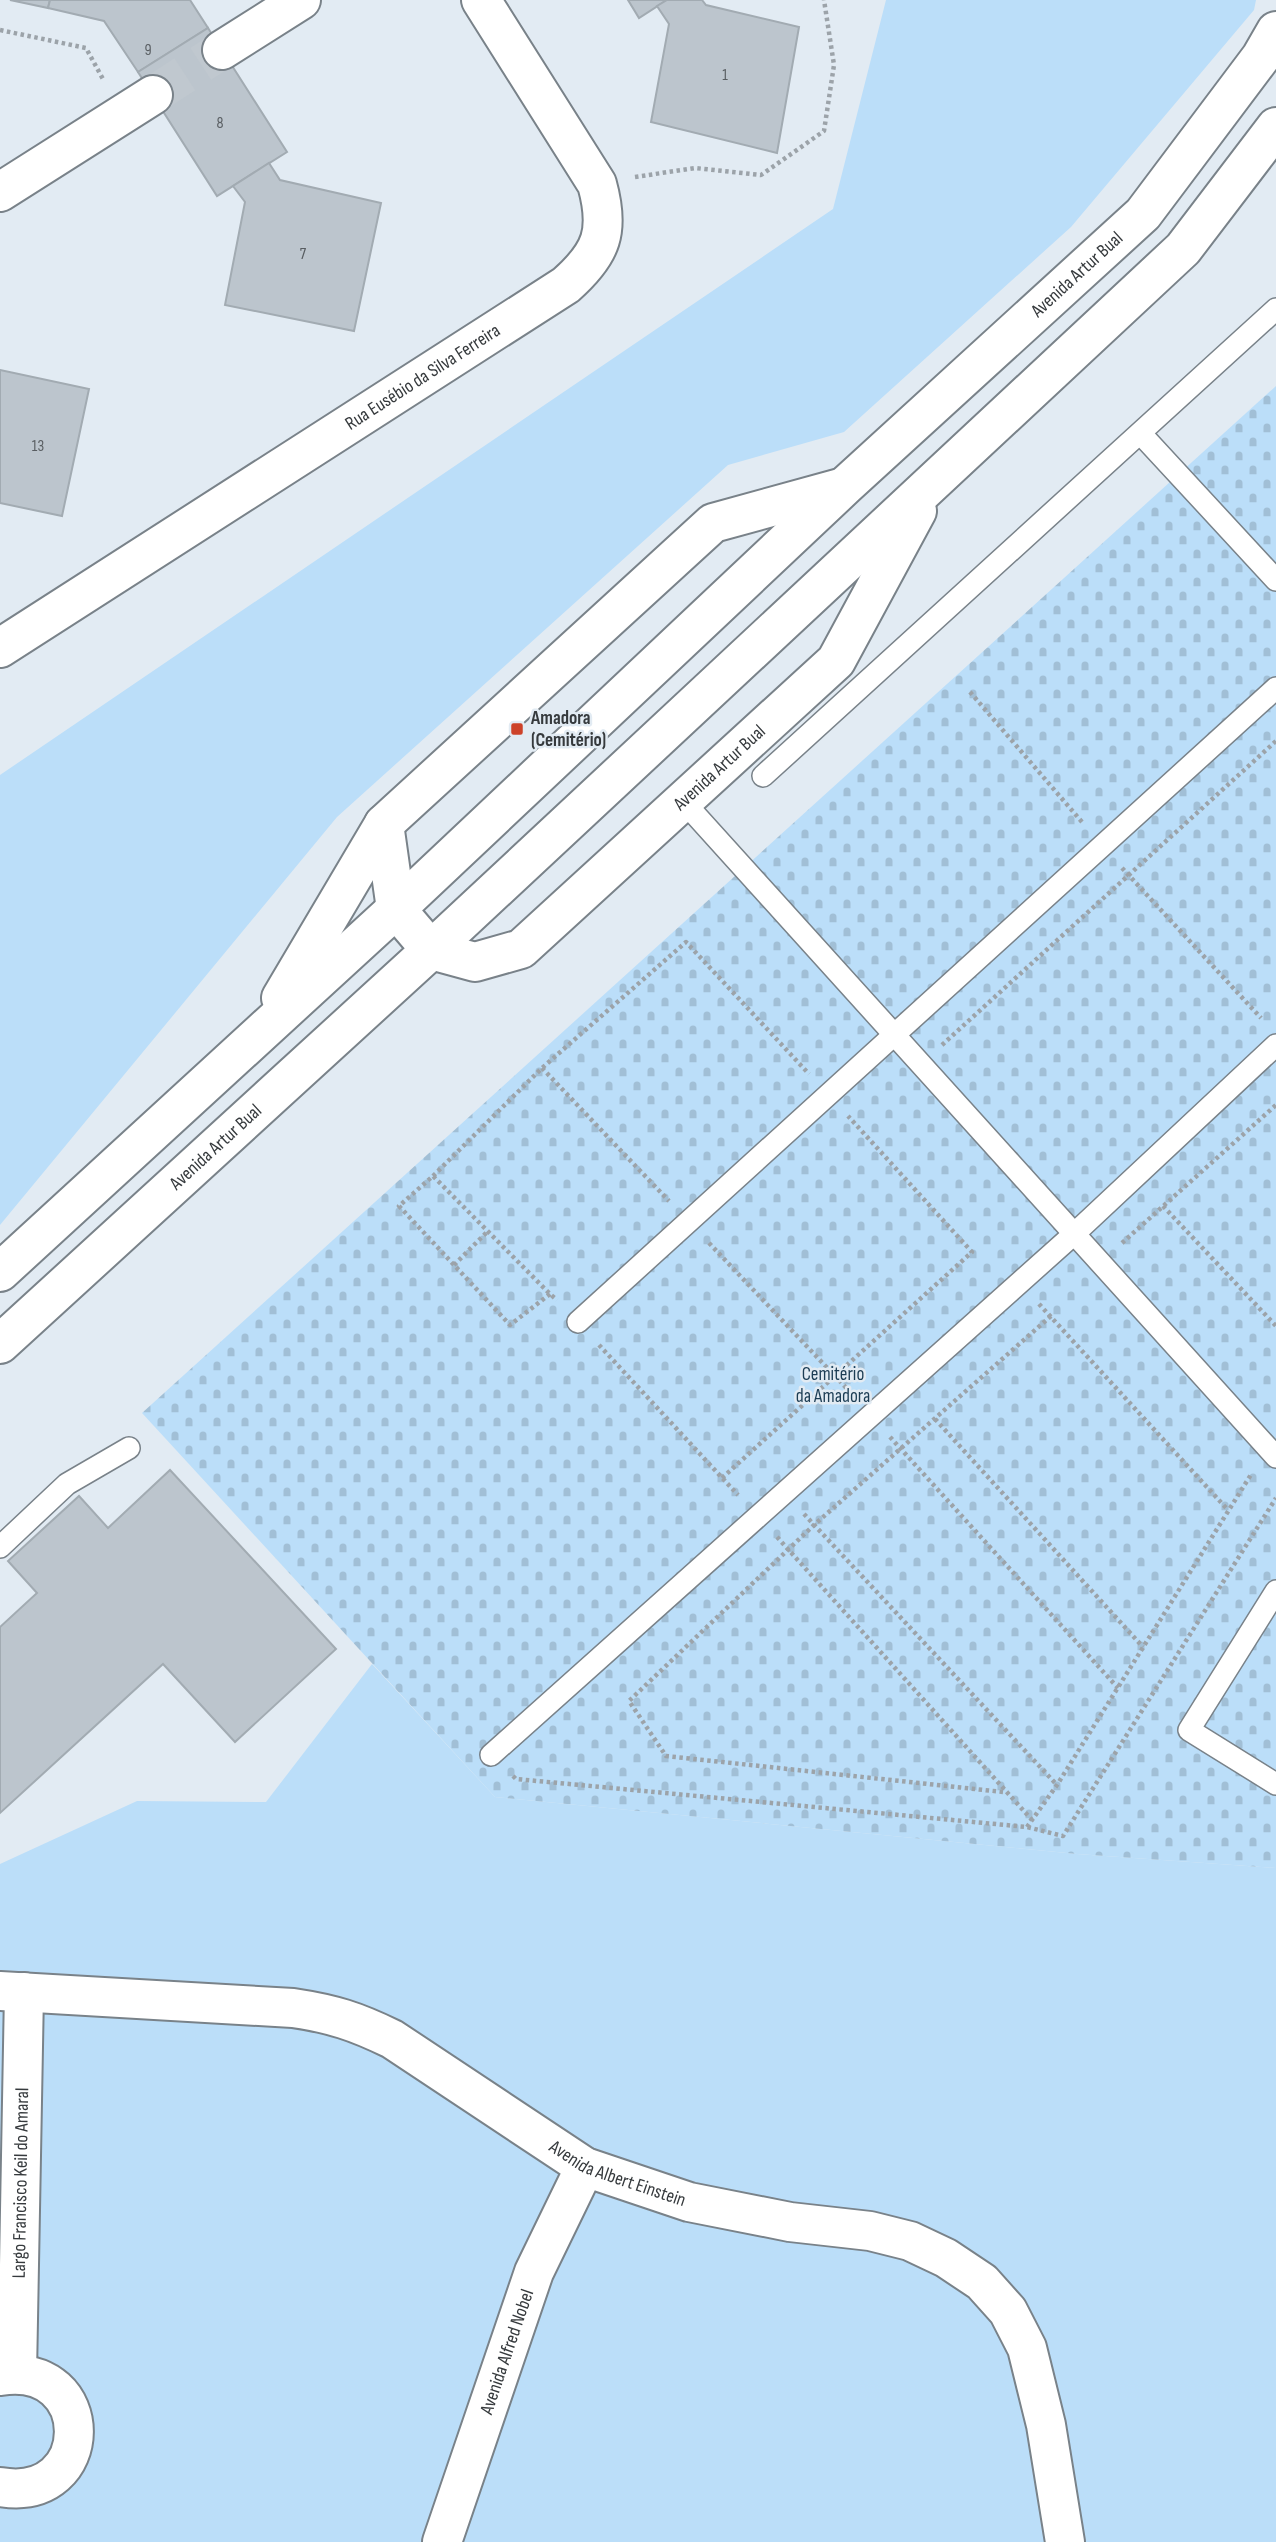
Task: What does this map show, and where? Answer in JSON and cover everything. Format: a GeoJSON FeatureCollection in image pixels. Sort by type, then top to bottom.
{"type":"FeatureCollection","features":[{"type":"Feature","properties":{"kind":"street"},"geometry":{"type":"LineString","coordinates":[[222,50],[301,0]]}},
{"type":"Feature","properties":{"kind":"street","name":"Rua Eusébio da Silva Ferreira"},"geometry":{"type":"LineString","coordinates":[[0,648],[566,285],[589,265],[603,233],[603,206],[597,184],[481,0]]}},
{"type":"Feature","properties":{"kind":"street","name":"Avenida Artur Bual"},"geometry":{"type":"LineString","coordinates":[[0,1272],[396,909],[845,486],[1143,214],[1261,57],[1276,31]]}},
{"type":"Feature","properties":{"kind":"street"},"geometry":{"type":"LineString","coordinates":[[0,192],[138,104]]}},
{"type":"Feature","properties":{"kind":"street","name":"Avenida Artur Bual"},"geometry":{"type":"LineString","coordinates":[[0,1344],[431,950],[1183,249],[1276,127]]}},
{"type":"Feature","properties":{"kind":"street","name":"Avenida Artur Bual"},"geometry":{"type":"LineString","coordinates":[[431,950],[475,962],[521,949],[683,801],[847,675],[934,481]]}},
{"type":"Feature","properties":{"kind":"street","name":"Avenida Artur Bual"},"geometry":{"type":"LineString","coordinates":[[262,1030],[384,824],[713,523],[845,486]]}},
{"type":"Feature","properties":{"kind":"street"},"geometry":{"type":"LineString","coordinates":[[384,824],[396,909],[431,950]]}},
{"type":"Feature","properties":{"kind":"street","name":"Avenida Albert Einstein"},"geometry":{"type":"LineString","coordinates":[[12,1991],[293,2008],[331,2013],[359,2022],[392,2039],[585,2167],[689,2202],[790,2222],[870,2231],[910,2241],[946,2258],[982,2282],[1008,2311],[1027,2348],[1046,2426],[1065,2542]]}},
{"type":"Feature","properties":{"kind":"street","name":"Largo Francisco Keil do Amaral"},"geometry":{"type":"LineString","coordinates":[[0,2487],[17,2490],[34,2487],[51,2479],[64,2466],[72,2450],[75,2432],[72,2414],[64,2398],[51,2385],[35,2376],[8,2375],[12,1991]]}},
{"type":"Feature","properties":{"kind":"street","name":"Avenida Alfred Nobel"},"geometry":{"type":"LineString","coordinates":[[442,2542],[534,2272],[585,2167]]}},
{"type":"Feature","properties":{"kind":"lane"},"geometry":{"type":"LineString","coordinates":[[763,776],[847,675],[1140,434],[1276,309]]}},
{"type":"Feature","properties":{"kind":"lane"},"geometry":{"type":"LineString","coordinates":[[1140,434],[1276,580]]}},
{"type":"Feature","properties":{"kind":"lane"},"geometry":{"type":"LineString","coordinates":[[578,1322],[1276,688]]}},
{"type":"Feature","properties":{"kind":"lane"},"geometry":{"type":"LineString","coordinates":[[683,801],[1272,1452]]}},
{"type":"Feature","properties":{"kind":"lane"},"geometry":{"type":"LineString","coordinates":[[491,1755],[1074,1234],[1276,1045]]}},
{"type":"Feature","properties":{"kind":"lane"},"geometry":{"type":"LineString","coordinates":[[0,1547],[67,1484],[129,1448]]}},
{"type":"Feature","properties":{"kind":"lane"},"geometry":{"type":"LineString","coordinates":[[1276,1591],[1189,1730],[1276,1784]]}},
{"type":"Feature","properties":{"kind":"path"},"geometry":{"type":"LineString","coordinates":[[597,184],[695,167],[761,174],[824,131],[834,65],[824,0]]}},
{"type":"Feature","properties":{"kind":"path"},"geometry":{"type":"LineString","coordinates":[[0,30],[86,48],[138,104]]}},
{"type":"Feature","properties":{"kind":"path"},"geometry":{"type":"LineString","coordinates":[[921,1065],[1276,741]]}},
{"type":"Feature","properties":{"kind":"path"},"geometry":{"type":"LineString","coordinates":[[542,1068],[871,1415],[1118,1688]]}},
{"type":"Feature","properties":{"kind":"path"},"geometry":{"type":"LineString","coordinates":[[1100,1263],[1276,1105]]}},
{"type":"Feature","properties":{"kind":"path"},"geometry":{"type":"LineString","coordinates":[[550,1294],[510,1325],[399,1206],[433,1176],[578,1322],[789,1549],[1004,1792],[1032,1820]]}},
{"type":"Feature","properties":{"kind":"path"},"geometry":{"type":"LineString","coordinates":[[1163,1206],[1276,1326]]}},
{"type":"Feature","properties":{"kind":"path"},"geometry":{"type":"LineString","coordinates":[[454,1265],[488,1231]]}},
{"type":"Feature","properties":{"kind":"path"},"geometry":{"type":"LineString","coordinates":[[1020,1282],[1228,1510]]}},
{"type":"Feature","properties":{"kind":"path"},"geometry":{"type":"LineString","coordinates":[[1004,1792],[666,1756],[629,1701],[814,1525],[1051,1317]]}},
{"type":"Feature","properties":{"kind":"path"},"geometry":{"type":"LineString","coordinates":[[935,1419],[1143,1647]]}},
{"type":"Feature","properties":{"kind":"path"},"geometry":{"type":"LineString","coordinates":[[1027,1827],[1057,1785],[1228,1510],[1272,1452]]}},
{"type":"Feature","properties":{"kind":"path"},"geometry":{"type":"LineString","coordinates":[[784,1493],[1057,1785]]}},
{"type":"Feature","properties":{"kind":"path"},"geometry":{"type":"LineString","coordinates":[[491,1755],[516,1779],[1027,1827],[1063,1836],[1276,1498]]}},
{"type":"Feature","properties":{"kind":"green space"},"geometry":{"type":"Polygon","coordinates":[[[886,0],[1256,0],[1254,10],[1071,227],[844,432],[728,465],[337,817],[0,1225],[0,775],[833,209],[886,0]]]}},
{"type":"Feature","properties":{"kind":"green space","name":"Cemitério da Amadora"},"geometry":{"type":"Polygon","coordinates":[[[1276,386],[1276,1868],[1077,1854],[495,1797],[142,1413],[1276,386]]]}},
{"type":"Feature","properties":{"kind":"green space"},"geometry":{"type":"Polygon","coordinates":[[[372,1664],[495,1797],[1077,1854],[1276,1868],[1276,2542],[0,2542],[0,1864],[137,1801],[266,1802],[372,1664]]]}},
{"type":"Feature","properties":{"kind":"building"},"geometry":{"type":"Polygon","coordinates":[[[10,0],[50,0],[48,8],[10,0]]]}},
{"type":"Feature","properties":{"kind":"building"},"geometry":{"type":"Polygon","coordinates":[[[50,0],[190,0],[208,28],[138,72],[104,21],[48,8],[50,0]]]}},
{"type":"Feature","properties":{"kind":"building"},"geometry":{"type":"Polygon","coordinates":[[[628,0],[667,0],[639,18],[628,0]]]}},
{"type":"Feature","properties":{"kind":"building"},"geometry":{"type":"Polygon","coordinates":[[[667,0],[702,0],[706,5],[799,27],[777,153],[651,122],[669,24],[657,6],[667,0]]]}},
{"type":"Feature","properties":{"kind":"building"},"geometry":{"type":"Polygon","coordinates":[[[208,28],[287,152],[217,196],[138,72],[208,28]]]}},
{"type":"Feature","properties":{"kind":"building"},"geometry":{"type":"Polygon","coordinates":[[[269,163],[280,180],[381,203],[354,331],[225,305],[245,202],[233,186],[269,163]]]}},
{"type":"Feature","properties":{"kind":"building"},"geometry":{"type":"Polygon","coordinates":[[[0,370],[89,389],[62,516],[0,503],[0,370]]]}},
{"type":"Feature","properties":{"kind":"building"},"geometry":{"type":"Polygon","coordinates":[[[170,1470],[336,1649],[235,1742],[163,1664],[0,1813],[0,1627],[37,1593],[8,1561],[79,1496],[108,1528],[170,1470]]]}},
{"type":"Feature","properties":{"kind":"tunnel"},"geometry":{"type":"LineString","coordinates":[[153,95],[222,50]]}},
{"type":"Feature","properties":{"kind":"place","name":"Amadora (Cemitério)"},"geometry":{"type":"Point","coordinates":[517,729]}}]}
